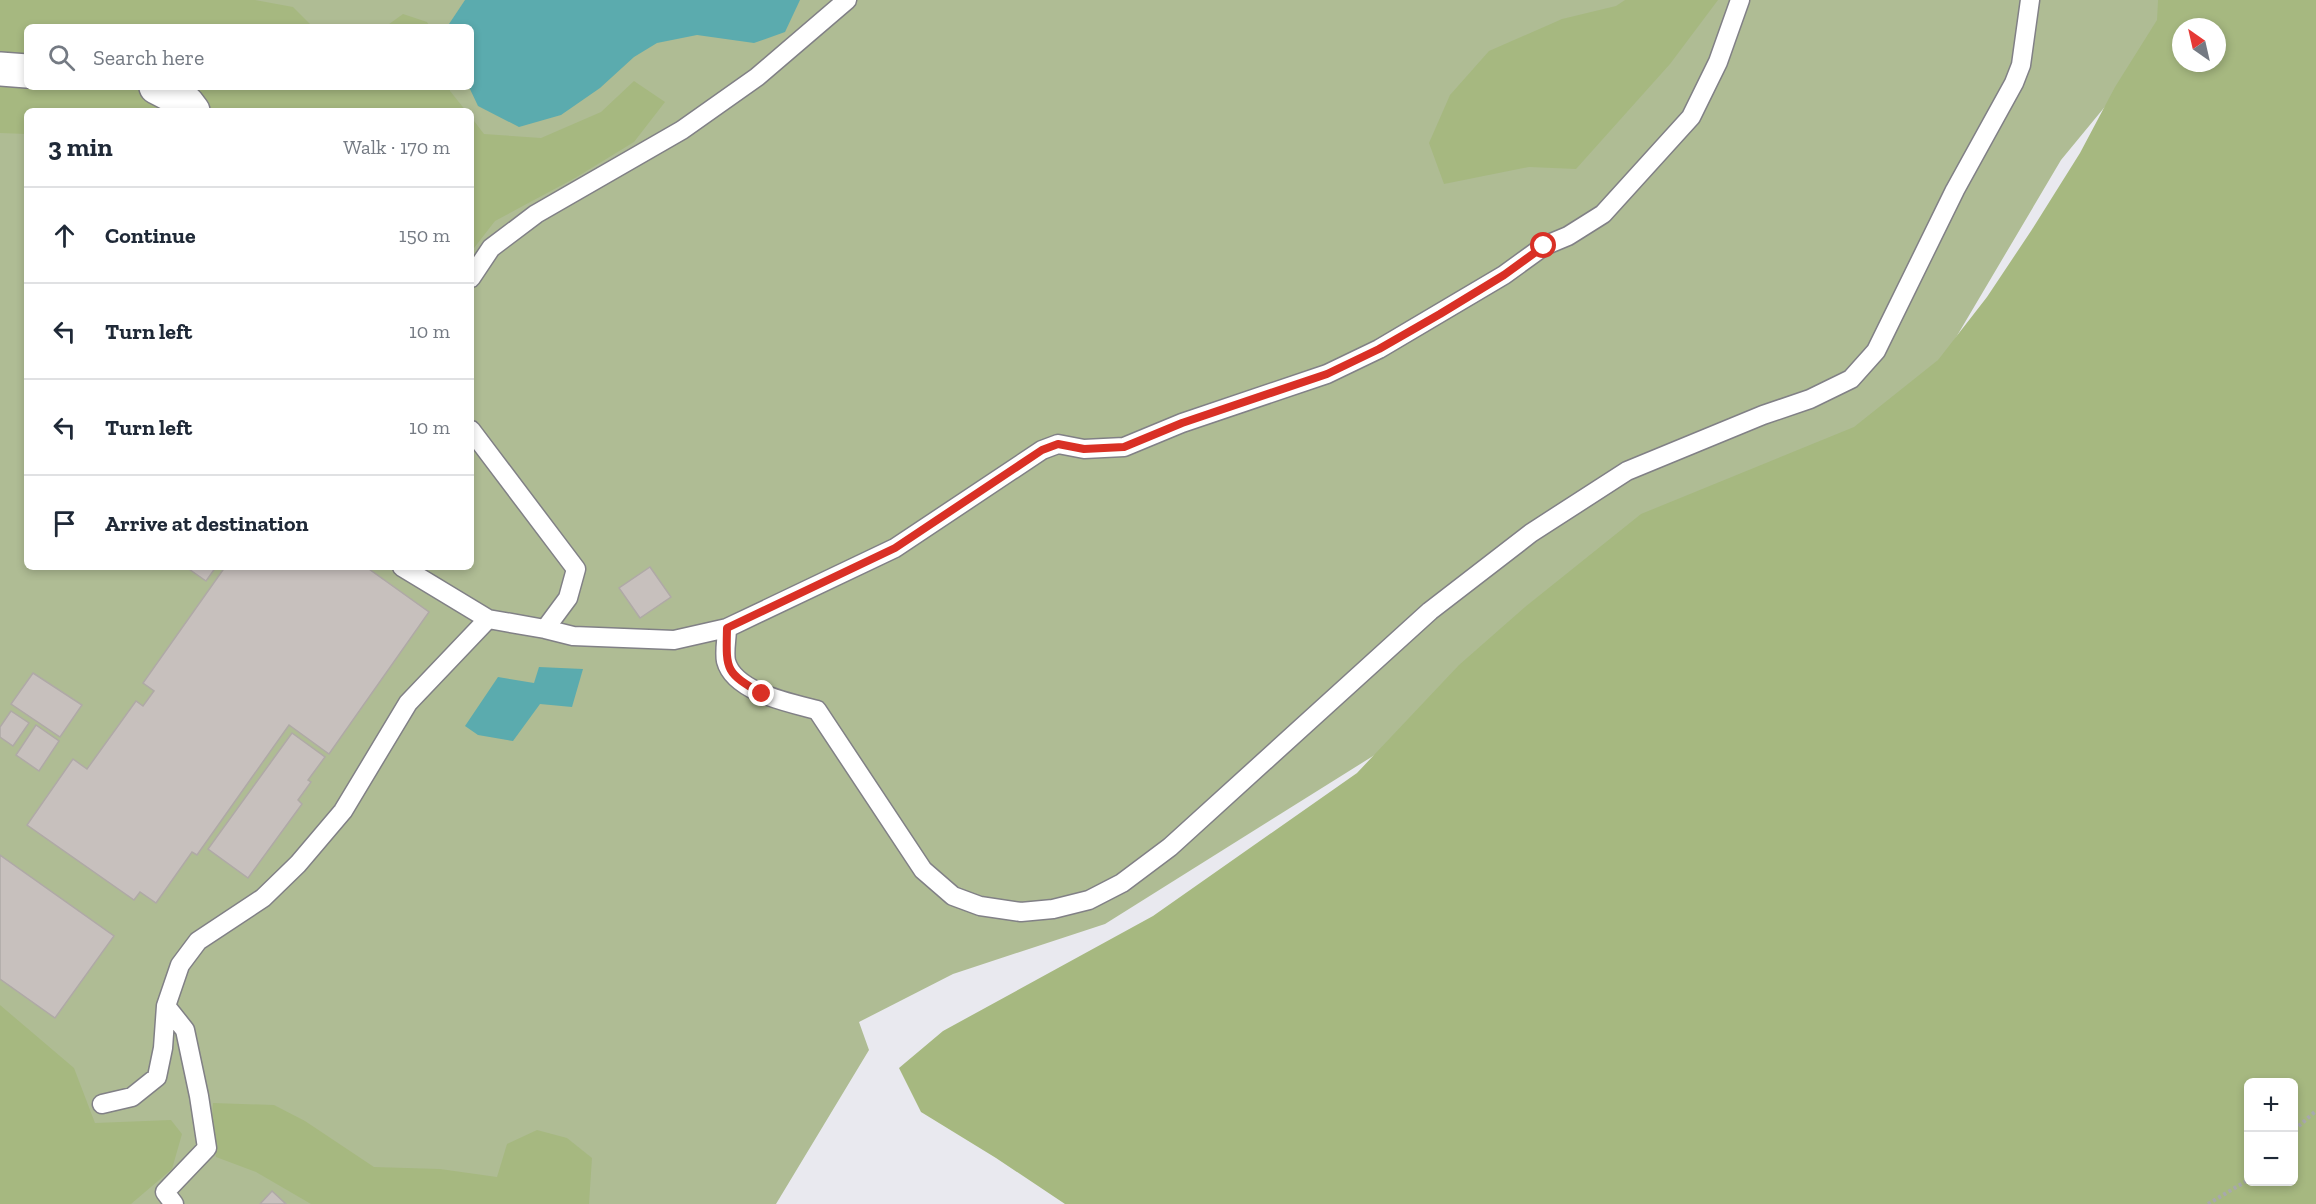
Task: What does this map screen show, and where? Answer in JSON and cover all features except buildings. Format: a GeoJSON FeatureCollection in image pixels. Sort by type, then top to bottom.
{"type":"FeatureCollection","features":[{"type":"Feature","properties":{"kind":"street"},"geometry":{"type":"LineString","coordinates":[[0,69],[24,71]]}},
{"type":"Feature","properties":{"kind":"street"},"geometry":{"type":"LineString","coordinates":[[162,90],[187,103],[191,108]]}},
{"type":"Feature","properties":{"kind":"lane"},"geometry":{"type":"LineString","coordinates":[[474,274],[491,248],[536,214],[682,130],[757,77],[847,0]]}},
{"type":"Feature","properties":{"kind":"lane"},"geometry":{"type":"LineString","coordinates":[[407,570],[488,619],[573,636],[674,640],[727,628],[895,548],[1042,450],[1058,444],[1084,449],[1124,447],[1182,423],[1327,374],[1379,349],[1504,275],[1544,246],[1568,236],[1604,214],[1691,117],[1718,62],[1740,0]]}},
{"type":"Feature","properties":{"kind":"lane"},"geometry":{"type":"LineString","coordinates":[[727,628],[726,661],[735,678],[762,694],[817,710],[922,870],[953,896],[980,906],[1021,912],[1053,909],[1089,900],[1122,883],[1170,847],[1430,611],[1531,533],[1627,471],[1763,415],[1810,399],[1851,379],[1876,351],[1954,190],[2014,83],[2021,65],[2030,0]]}},
{"type":"Feature","properties":{"kind":"lane"},"geometry":{"type":"LineString","coordinates":[[474,433],[576,569],[568,598],[545,629]]}},
{"type":"Feature","properties":{"kind":"lane"},"geometry":{"type":"LineString","coordinates":[[102,1104],[132,1097],[157,1077],[163,1048],[166,1006],[180,965],[198,941],[263,898],[298,864],[343,811],[408,703],[488,619]]}},
{"type":"Feature","properties":{"kind":"lane"},"geometry":{"type":"LineString","coordinates":[[166,1006],[185,1030],[207,1148],[165,1192],[174,1204]]}},
{"type":"Feature","properties":{"kind":"path"},"geometry":{"type":"LineString","coordinates":[[2298,1127],[2316,1111]]}},
{"type":"Feature","properties":{"kind":"path"},"geometry":{"type":"LineString","coordinates":[[2208,1204],[2244,1182]]}},
{"type":"Feature","properties":{"kind":"green space"},"geometry":{"type":"Polygon","coordinates":[[[0,0],[2204,0],[2183,12],[2178,18],[2172,18],[2172,25],[2061,160],[1906,422],[1105,924],[953,974],[859,1022],[869,1050],[776,1204],[0,1204],[0,0]]]}},
{"type":"Feature","properties":{"kind":"green space"},"geometry":{"type":"Polygon","coordinates":[[[0,0],[255,0],[293,7],[310,24],[24,24],[24,90],[450,90],[464,108],[24,108],[24,134],[0,133],[0,0]]]}},
{"type":"Feature","properties":{"kind":"green space"},"geometry":{"type":"Polygon","coordinates":[[[1625,0],[1718,0],[1670,64],[1576,169],[1529,167],[1444,184],[1429,143],[1450,95],[1489,51],[1562,19],[1616,6],[1625,0]]]}},
{"type":"Feature","properties":{"kind":"green space"},"geometry":{"type":"Polygon","coordinates":[[[2158,0],[2316,0],[2316,1204],[1065,1204],[921,1112],[899,1068],[943,1031],[1153,916],[1357,773],[1459,665],[1525,607],[1641,514],[1854,427],[1938,360],[1987,297],[2031,231],[2080,153],[2115,87],[2157,20],[2158,0]]]}},
{"type":"Feature","properties":{"kind":"green space"},"geometry":{"type":"Polygon","coordinates":[[[403,14],[428,24],[389,24],[403,14]]]}},
{"type":"Feature","properties":{"kind":"green space"},"geometry":{"type":"Polygon","coordinates":[[[634,81],[665,102],[634,142],[575,178],[495,221],[474,248],[474,121],[484,134],[541,138],[601,112],[634,81]]]}},
{"type":"Feature","properties":{"kind":"green space"},"geometry":{"type":"Polygon","coordinates":[[[0,1005],[74,1068],[95,1123],[171,1120],[182,1134],[172,1169],[131,1204],[0,1204],[0,1005]]]}},
{"type":"Feature","properties":{"kind":"green space"},"geometry":{"type":"Polygon","coordinates":[[[213,1103],[274,1105],[305,1121],[374,1167],[440,1169],[497,1177],[507,1144],[537,1130],[567,1138],[592,1158],[589,1204],[311,1204],[256,1172],[216,1157],[211,1135],[213,1103]]]}},
{"type":"Feature","properties":{"kind":"water"},"geometry":{"type":"Polygon","coordinates":[[[465,0],[800,0],[785,32],[754,43],[697,35],[657,43],[634,57],[600,88],[561,115],[519,127],[478,106],[470,90],[474,90],[474,24],[449,24],[465,0]]]}},
{"type":"Feature","properties":{"kind":"water"},"geometry":{"type":"Polygon","coordinates":[[[539,667],[583,669],[572,707],[540,704],[513,741],[478,735],[465,726],[498,677],[534,683],[539,667]]]}},
{"type":"Feature","properties":{"kind":"route"},"geometry":{"type":"LineString","coordinates":[[762,694],[735,678],[726,661],[727,628],[841,576],[895,548],[1042,450],[1058,444],[1084,449],[1124,447],[1182,423],[1327,374],[1379,349],[1440,314],[1504,275],[1544,246]]}}]}
